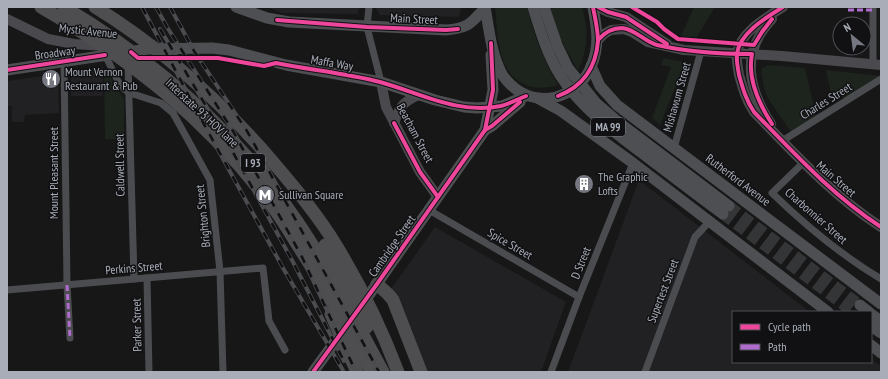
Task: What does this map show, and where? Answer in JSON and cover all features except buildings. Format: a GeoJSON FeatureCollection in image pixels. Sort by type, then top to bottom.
{"type":"FeatureCollection","features":[{"type":"Feature","properties":{"kind":"highway","name":"I 93"},"geometry":{"type":"LineString","coordinates":[[41,7],[84,33],[124,60],[168,94],[219,143],[253,181],[270,203],[342,318],[372,372]]}},
{"type":"Feature","properties":{"kind":"highway","name":"Interstate 93 HOV lane"},"geometry":{"type":"LineString","coordinates":[[64,7],[114,38],[160,74],[223,130],[261,172],[312,243],[383,372]]}},
{"type":"Feature","properties":{"kind":"highway","name":"I 93"},"geometry":{"type":"LineString","coordinates":[[95,7],[136,33],[180,68],[222,106],[298,191],[338,248],[370,307],[398,372]]}},
{"type":"Feature","properties":{"kind":"highway"},"geometry":{"type":"LineString","coordinates":[[261,148],[317,232],[343,275],[366,324],[383,372]]}},
{"type":"Feature","properties":{"kind":"highway"},"geometry":{"type":"LineString","coordinates":[[300,249],[357,372]]}},
{"type":"Feature","properties":{"kind":"highway"},"geometry":{"type":"LineString","coordinates":[[375,287],[388,294],[396,307],[421,372]]}},
{"type":"Feature","properties":{"kind":"main road","name":"Main Street"},"geometry":{"type":"LineString","coordinates":[[236,7],[266,18],[277,20],[367,27],[446,30],[458,29],[469,25],[485,7]]}},
{"type":"Feature","properties":{"kind":"main road"},"geometry":{"type":"LineString","coordinates":[[485,7],[491,43],[501,73],[515,88],[526,96],[538,99],[561,111],[633,163],[658,178],[709,222],[827,311]]}},
{"type":"Feature","properties":{"kind":"main road","name":"MA 99"},"geometry":{"type":"LineString","coordinates":[[533,7],[543,37],[560,75],[586,106],[612,130],[726,210],[596,103],[568,68],[556,45],[544,7]]}},
{"type":"Feature","properties":{"kind":"main road"},"geometry":{"type":"LineString","coordinates":[[538,99],[558,96],[575,88],[589,70],[598,40],[593,7]]}},
{"type":"Feature","properties":{"kind":"main road"},"geometry":{"type":"LineString","coordinates":[[598,7],[608,12],[626,17],[672,48]]}},
{"type":"Feature","properties":{"kind":"main road"},"geometry":{"type":"LineString","coordinates":[[737,54],[739,46],[750,31],[783,7],[762,32],[754,46],[752,54]]}},
{"type":"Feature","properties":{"kind":"main road","name":"Mystic Avenue"},"geometry":{"type":"LineString","coordinates":[[7,19],[35,34],[60,42],[148,50]]}},
{"type":"Feature","properties":{"kind":"main road"},"geometry":{"type":"LineString","coordinates":[[598,40],[610,30],[619,28],[632,32],[648,42],[684,50],[752,54],[877,65]]}},
{"type":"Feature","properties":{"kind":"main road","name":"Cambridge Street"},"geometry":{"type":"LineString","coordinates":[[315,369],[375,287],[485,130],[493,90],[491,43]]}},
{"type":"Feature","properties":{"kind":"main road","name":"Maffa Way"},"geometry":{"type":"LineString","coordinates":[[106,56],[148,50],[199,48],[229,50],[276,63],[381,82],[418,95],[464,107],[490,108],[502,106],[526,96]]}},
{"type":"Feature","properties":{"kind":"main road","name":"Main Street"},"geometry":{"type":"LineString","coordinates":[[737,54],[737,64],[743,92],[754,112],[803,163],[840,197],[881,227]]}},
{"type":"Feature","properties":{"kind":"main road","name":"Main Street"},"geometry":{"type":"LineString","coordinates":[[752,54],[751,67],[755,91],[766,115],[782,141]]}},
{"type":"Feature","properties":{"kind":"main road","name":"Broadway"},"geometry":{"type":"LineString","coordinates":[[7,70],[106,56]]}},
{"type":"Feature","properties":{"kind":"main road","name":"Rutherford Avenue"},"geometry":{"type":"LineString","coordinates":[[589,70],[608,96],[672,150],[881,304]]}},
{"type":"Feature","properties":{"kind":"main road","name":"Beacham Street"},"geometry":{"type":"LineString","coordinates":[[381,82],[386,107],[420,172],[438,197]]}},
{"type":"Feature","properties":{"kind":"main road"},"geometry":{"type":"LineString","coordinates":[[394,123],[400,108],[406,102],[418,95]]}},
{"type":"Feature","properties":{"kind":"main road","name":"Cambridge Street"},"geometry":{"type":"LineString","coordinates":[[485,130],[492,126],[526,96]]}},
{"type":"Feature","properties":{"kind":"main road"},"geometry":{"type":"LineString","coordinates":[[658,178],[659,162],[672,150]]}},
{"type":"Feature","properties":{"kind":"main road"},"geometry":{"type":"LineString","coordinates":[[872,314],[881,321]]}},
{"type":"Feature","properties":{"kind":"main road"},"geometry":{"type":"LineString","coordinates":[[872,327],[881,334]]}},
{"type":"Feature","properties":{"kind":"main road"},"geometry":{"type":"LineString","coordinates":[[872,346],[881,353]]}},
{"type":"Feature","properties":{"kind":"street","name":"Beacham Street"},"geometry":{"type":"LineString","coordinates":[[369,7],[367,27],[381,82]]}},
{"type":"Feature","properties":{"kind":"street"},"geometry":{"type":"LineString","coordinates":[[873,7],[877,65]]}},
{"type":"Feature","properties":{"kind":"street","name":"Mishawum Street"},"geometry":{"type":"LineString","coordinates":[[672,150],[701,51]]}},
{"type":"Feature","properties":{"kind":"street","name":"Caldwell Street"},"geometry":{"type":"LineString","coordinates":[[131,52],[128,60],[134,279]]}},
{"type":"Feature","properties":{"kind":"street"},"geometry":{"type":"LineString","coordinates":[[106,56],[118,81],[130,93]]}},
{"type":"Feature","properties":{"kind":"street","name":"Mount Pleasant Street"},"geometry":{"type":"LineString","coordinates":[[64,62],[67,285],[70,338]]}},
{"type":"Feature","properties":{"kind":"street","name":"Charles Street"},"geometry":{"type":"LineString","coordinates":[[782,141],[881,79]]}},
{"type":"Feature","properties":{"kind":"street","name":"Brighton Street"},"geometry":{"type":"LineString","coordinates":[[130,93],[148,98],[167,107],[173,113],[208,175],[212,185],[220,271],[223,372]]}},
{"type":"Feature","properties":{"kind":"street","name":"D Street"},"geometry":{"type":"LineString","coordinates":[[551,372],[579,297],[633,163]]}},
{"type":"Feature","properties":{"kind":"street","name":"Charbonnier Street"},"geometry":{"type":"LineString","coordinates":[[803,163],[772,193],[824,240],[848,258],[881,279]]}},
{"type":"Feature","properties":{"kind":"street","name":"Spice Street"},"geometry":{"type":"LineString","coordinates":[[429,210],[579,297]]}},
{"type":"Feature","properties":{"kind":"street","name":"Supertest Street"},"geometry":{"type":"LineString","coordinates":[[645,372],[695,237],[709,222]]}},
{"type":"Feature","properties":{"kind":"street","name":"Perkins Street"},"geometry":{"type":"LineString","coordinates":[[7,290],[263,268],[269,321],[285,350]]}},
{"type":"Feature","properties":{"kind":"street","name":"Parker Street"},"geometry":{"type":"LineString","coordinates":[[147,278],[149,372]]}},
{"type":"Feature","properties":{"kind":"shaded area"},"geometry":{"type":"Polygon","coordinates":[[[267,7],[360,7],[357,14],[282,13],[267,7]]]}},
{"type":"Feature","properties":{"kind":"shaded area"},"geometry":{"type":"Polygon","coordinates":[[[375,7],[461,7],[459,17],[380,15],[375,7]]]}},
{"type":"Feature","properties":{"kind":"shaded area"},"geometry":{"type":"Polygon","coordinates":[[[495,7],[527,7],[540,47],[558,85],[542,88],[534,87],[519,82],[513,77],[504,62],[500,49],[495,7]]]}},
{"type":"Feature","properties":{"kind":"shaded area"},"geometry":{"type":"Polygon","coordinates":[[[549,7],[582,7],[586,23],[586,47],[578,71],[560,38],[549,7]]]}},
{"type":"Feature","properties":{"kind":"shaded area"},"geometry":{"type":"Polygon","coordinates":[[[694,7],[715,7],[695,40],[681,36],[694,7]]]}},
{"type":"Feature","properties":{"kind":"shaded area"},"geometry":{"type":"Polygon","coordinates":[[[663,58],[690,63],[688,69],[683,68],[660,125],[652,118],[671,67],[661,65],[663,58]]]}},
{"type":"Feature","properties":{"kind":"shaded area"},"geometry":{"type":"Polygon","coordinates":[[[768,65],[805,68],[816,116],[791,132],[767,97],[761,69],[768,65]]]}},
{"type":"Feature","properties":{"kind":"shaded area"},"geometry":{"type":"Polygon","coordinates":[[[103,67],[103,96],[71,96],[71,72],[103,67]]]}},
{"type":"Feature","properties":{"kind":"shaded area"},"geometry":{"type":"Polygon","coordinates":[[[107,70],[124,99],[124,139],[105,139],[104,71],[107,70]]]}},
{"type":"Feature","properties":{"kind":"shaded area"},"geometry":{"type":"Polygon","coordinates":[[[826,70],[881,76],[844,99],[840,93],[832,98],[826,70]]]}},
{"type":"Feature","properties":{"kind":"shaded area"},"geometry":{"type":"Polygon","coordinates":[[[58,74],[59,113],[25,115],[24,122],[12,122],[12,106],[7,106],[7,81],[58,74]]]}},
{"type":"Feature","properties":{"kind":"shaded area"},"geometry":{"type":"Polygon","coordinates":[[[639,180],[809,311],[732,311],[732,363],[872,363],[872,360],[881,366],[881,372],[568,372],[639,180]]]}},
{"type":"Feature","properties":{"kind":"shaded area"},"geometry":{"type":"Polygon","coordinates":[[[435,227],[566,302],[541,372],[425,372],[391,289],[435,227]]]}},
{"type":"Feature","properties":{"kind":"tunnel"},"geometry":{"type":"LineString","coordinates":[[729,206],[860,305]]}},
{"type":"Feature","properties":{"kind":"tunnel"},"geometry":{"type":"LineString","coordinates":[[723,214],[852,311]]}},
{"type":"Feature","properties":{"kind":"railway"},"geometry":{"type":"LineString","coordinates":[[142,7],[200,117],[283,268],[344,372]]}},
{"type":"Feature","properties":{"kind":"railway"},"geometry":{"type":"LineString","coordinates":[[156,7],[167,27],[233,131],[302,257],[356,372]]}},
{"type":"Feature","properties":{"kind":"railway"},"geometry":{"type":"LineString","coordinates":[[170,7],[194,51],[247,131],[379,372]]}},
{"type":"Feature","properties":{"kind":"railway"},"geometry":{"type":"LineString","coordinates":[[160,29],[224,136],[293,262],[344,361]]}},
{"type":"Feature","properties":{"kind":"marked path"},"geometry":{"type":"LineString","coordinates":[[848,10],[873,10]]}},
{"type":"Feature","properties":{"kind":"marked path"},"geometry":{"type":"LineString","coordinates":[[67,285],[70,338]]}},
{"type":"Feature","properties":{"kind":"cycle path"},"geometry":{"type":"LineString","coordinates":[[558,96],[567,92],[581,82],[591,68],[597,51],[598,41],[593,7]]}},
{"type":"Feature","properties":{"kind":"cycle path"},"geometry":{"type":"LineString","coordinates":[[598,7],[608,12],[626,17],[667,44]]}},
{"type":"Feature","properties":{"kind":"cycle path"},"geometry":{"type":"LineString","coordinates":[[632,7],[657,22],[678,39],[754,45],[772,19]]}},
{"type":"Feature","properties":{"kind":"cycle path"},"geometry":{"type":"LineString","coordinates":[[783,7],[755,26],[743,39],[739,46],[737,57],[739,75],[743,90],[751,108],[814,173],[863,215],[881,227]]}},
{"type":"Feature","properties":{"kind":"cycle path"},"geometry":{"type":"LineString","coordinates":[[277,20],[367,27],[446,30],[458,29]]}},
{"type":"Feature","properties":{"kind":"cycle path"},"geometry":{"type":"LineString","coordinates":[[598,40],[608,31],[622,28],[627,29],[657,45],[704,52],[752,54],[751,73],[755,91],[772,124]]}},
{"type":"Feature","properties":{"kind":"cycle path"},"geometry":{"type":"LineString","coordinates":[[485,130],[493,90],[491,43]]}},
{"type":"Feature","properties":{"kind":"cycle path"},"geometry":{"type":"LineString","coordinates":[[131,52],[138,58],[218,58],[264,66],[276,63],[380,82],[440,102],[470,108],[501,106],[526,96]]}},
{"type":"Feature","properties":{"kind":"cycle path"},"geometry":{"type":"LineString","coordinates":[[7,70],[105,55]]}},
{"type":"Feature","properties":{"kind":"cycle path"},"geometry":{"type":"LineString","coordinates":[[313,372],[485,130],[492,126],[520,102]]}},
{"type":"Feature","properties":{"kind":"cycle path"},"geometry":{"type":"LineString","coordinates":[[394,123],[420,172],[438,197]]}},
{"type":"Feature","properties":{"kind":"place","name":"Mount Vernon Restaurant & Pub"},"geometry":{"type":"Point","coordinates":[51,79]}},
{"type":"Feature","properties":{"kind":"place","name":"The Graphic Lofts"},"geometry":{"type":"Point","coordinates":[584,184]}},
{"type":"Feature","properties":{"kind":"place","name":"Sullivan Square"},"geometry":{"type":"Point","coordinates":[265,195]}}]}
